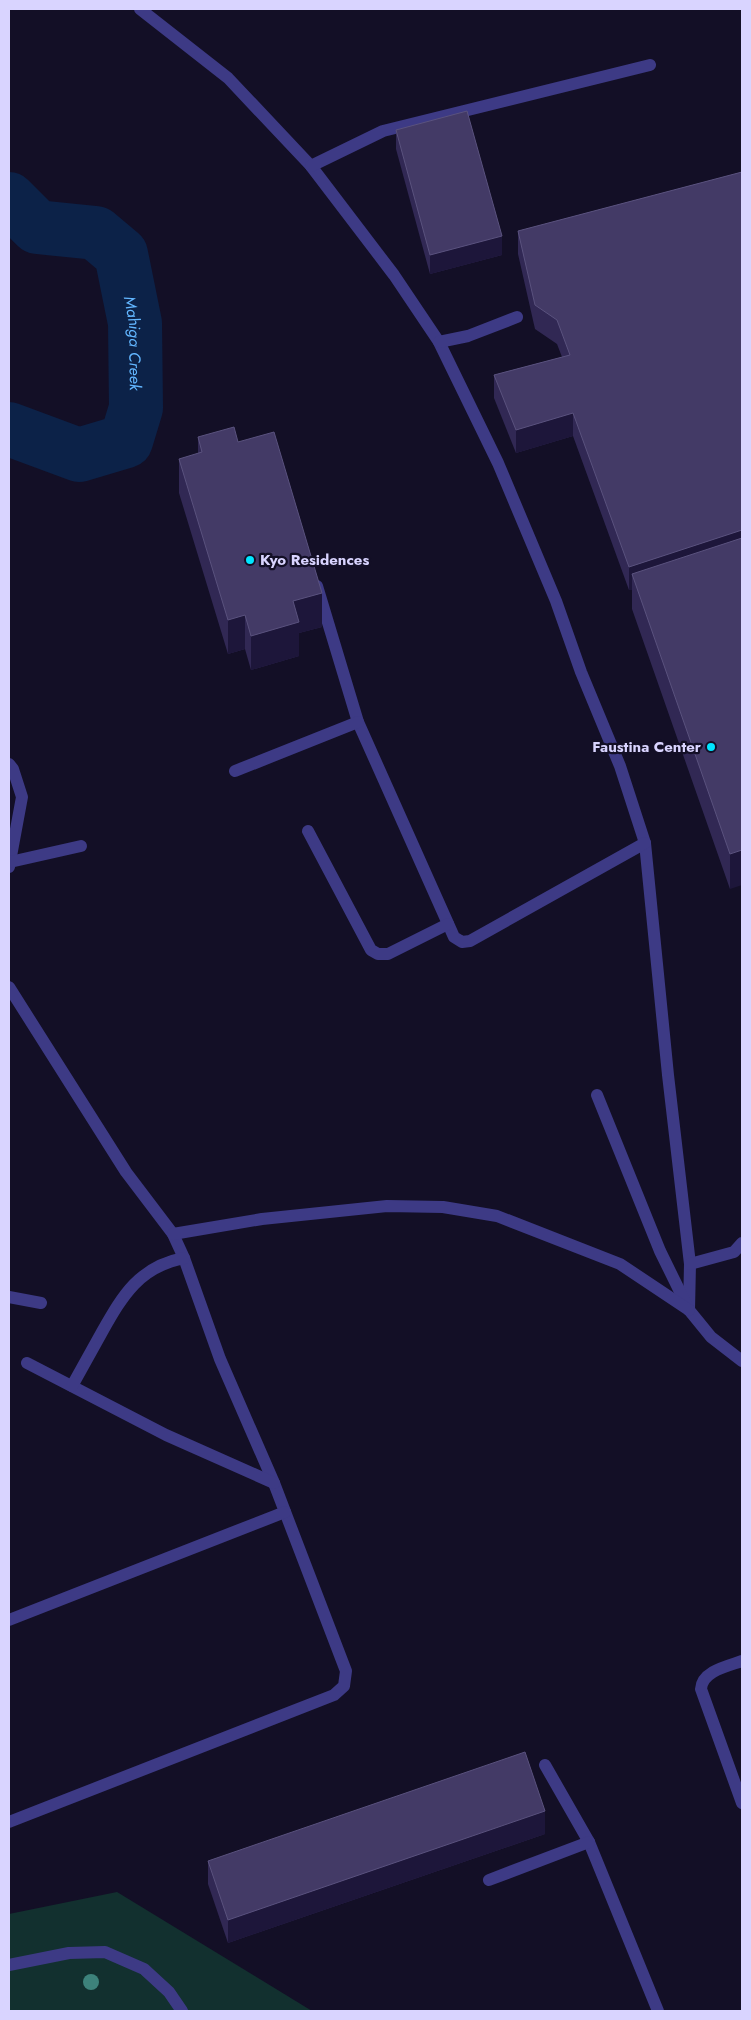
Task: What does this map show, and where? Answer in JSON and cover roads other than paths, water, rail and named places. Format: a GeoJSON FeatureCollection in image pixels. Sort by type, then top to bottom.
{"type":"FeatureCollection","features":[{"type":"Feature","properties":{"kind":"street"},"geometry":{"type":"LineString","coordinates":[[140,9],[228,78],[312,166],[394,276],[439,342],[498,463],[556,601],[620,766],[645,843],[668,1075],[690,1264],[689,1310]]}},
{"type":"Feature","properties":{"kind":"street"},"geometry":{"type":"LineString","coordinates":[[312,166],[383,131],[650,64]]}},
{"type":"Feature","properties":{"kind":"street"},"geometry":{"type":"LineString","coordinates":[[439,342],[468,336],[517,317]]}},
{"type":"Feature","properties":{"kind":"street"},"geometry":{"type":"LineString","coordinates":[[312,571],[358,722],[454,937],[462,942],[470,941],[645,843]]}},
{"type":"Feature","properties":{"kind":"street"},"geometry":{"type":"LineString","coordinates":[[235,771],[358,722]]}},
{"type":"Feature","properties":{"kind":"street"},"geometry":{"type":"LineString","coordinates":[[9,764],[13,770],[22,797],[9,864],[81,846]]}},
{"type":"Feature","properties":{"kind":"street"},"geometry":{"type":"LineString","coordinates":[[308,831],[371,950],[378,954],[388,954],[448,924]]}},
{"type":"Feature","properties":{"kind":"street"},"geometry":{"type":"LineString","coordinates":[[9,987],[126,1172],[173,1234],[184,1258],[220,1359],[274,1483],[346,1671],[344,1686],[334,1695],[9,1822]]}},
{"type":"Feature","properties":{"kind":"street"},"geometry":{"type":"LineString","coordinates":[[597,1095],[660,1251],[689,1310],[711,1337],[742,1361]]}},
{"type":"Feature","properties":{"kind":"street"},"geometry":{"type":"LineString","coordinates":[[173,1234],[262,1219],[387,1206],[443,1207],[498,1216],[620,1264],[689,1310]]}},
{"type":"Feature","properties":{"kind":"street"},"geometry":{"type":"LineString","coordinates":[[690,1264],[734,1252],[742,1244]]}},
{"type":"Feature","properties":{"kind":"street"},"geometry":{"type":"LineString","coordinates":[[72,1386],[122,1296],[135,1282],[166,1262],[184,1258]]}},
{"type":"Feature","properties":{"kind":"street"},"geometry":{"type":"LineString","coordinates":[[9,1296],[42,1303]]}},
{"type":"Feature","properties":{"kind":"street"},"geometry":{"type":"LineString","coordinates":[[27,1362],[166,1435],[274,1483]]}},
{"type":"Feature","properties":{"kind":"street"},"geometry":{"type":"LineString","coordinates":[[9,1620],[285,1512]]}},
{"type":"Feature","properties":{"kind":"street"},"geometry":{"type":"LineString","coordinates":[[742,1661],[710,1675],[703,1681],[701,1689],[742,1803]]}},
{"type":"Feature","properties":{"kind":"street"},"geometry":{"type":"LineString","coordinates":[[545,1766],[589,1842],[658,2011]]}},
{"type":"Feature","properties":{"kind":"street"},"geometry":{"type":"LineString","coordinates":[[489,1880],[589,1842]]}},
{"type":"Feature","properties":{"kind":"street"},"geometry":{"type":"LineString","coordinates":[[9,1965],[69,1954],[105,1952],[144,1969],[169,1992],[182,2011]]}},
{"type":"Feature","properties":{"kind":"waterway","name":"Mahiga Creek"},"geometry":{"type":"LineString","coordinates":[[9,199],[37,227],[96,233],[121,254],[135,323],[136,408],[126,441],[79,455],[9,429]]}},
{"type":"Feature","properties":{"kind":"place","name":"Kyo Residences"},"geometry":{"type":"Point","coordinates":[250,560]}},
{"type":"Feature","properties":{"kind":"place","name":"Faustina Center"},"geometry":{"type":"Point","coordinates":[711,747]}}]}
